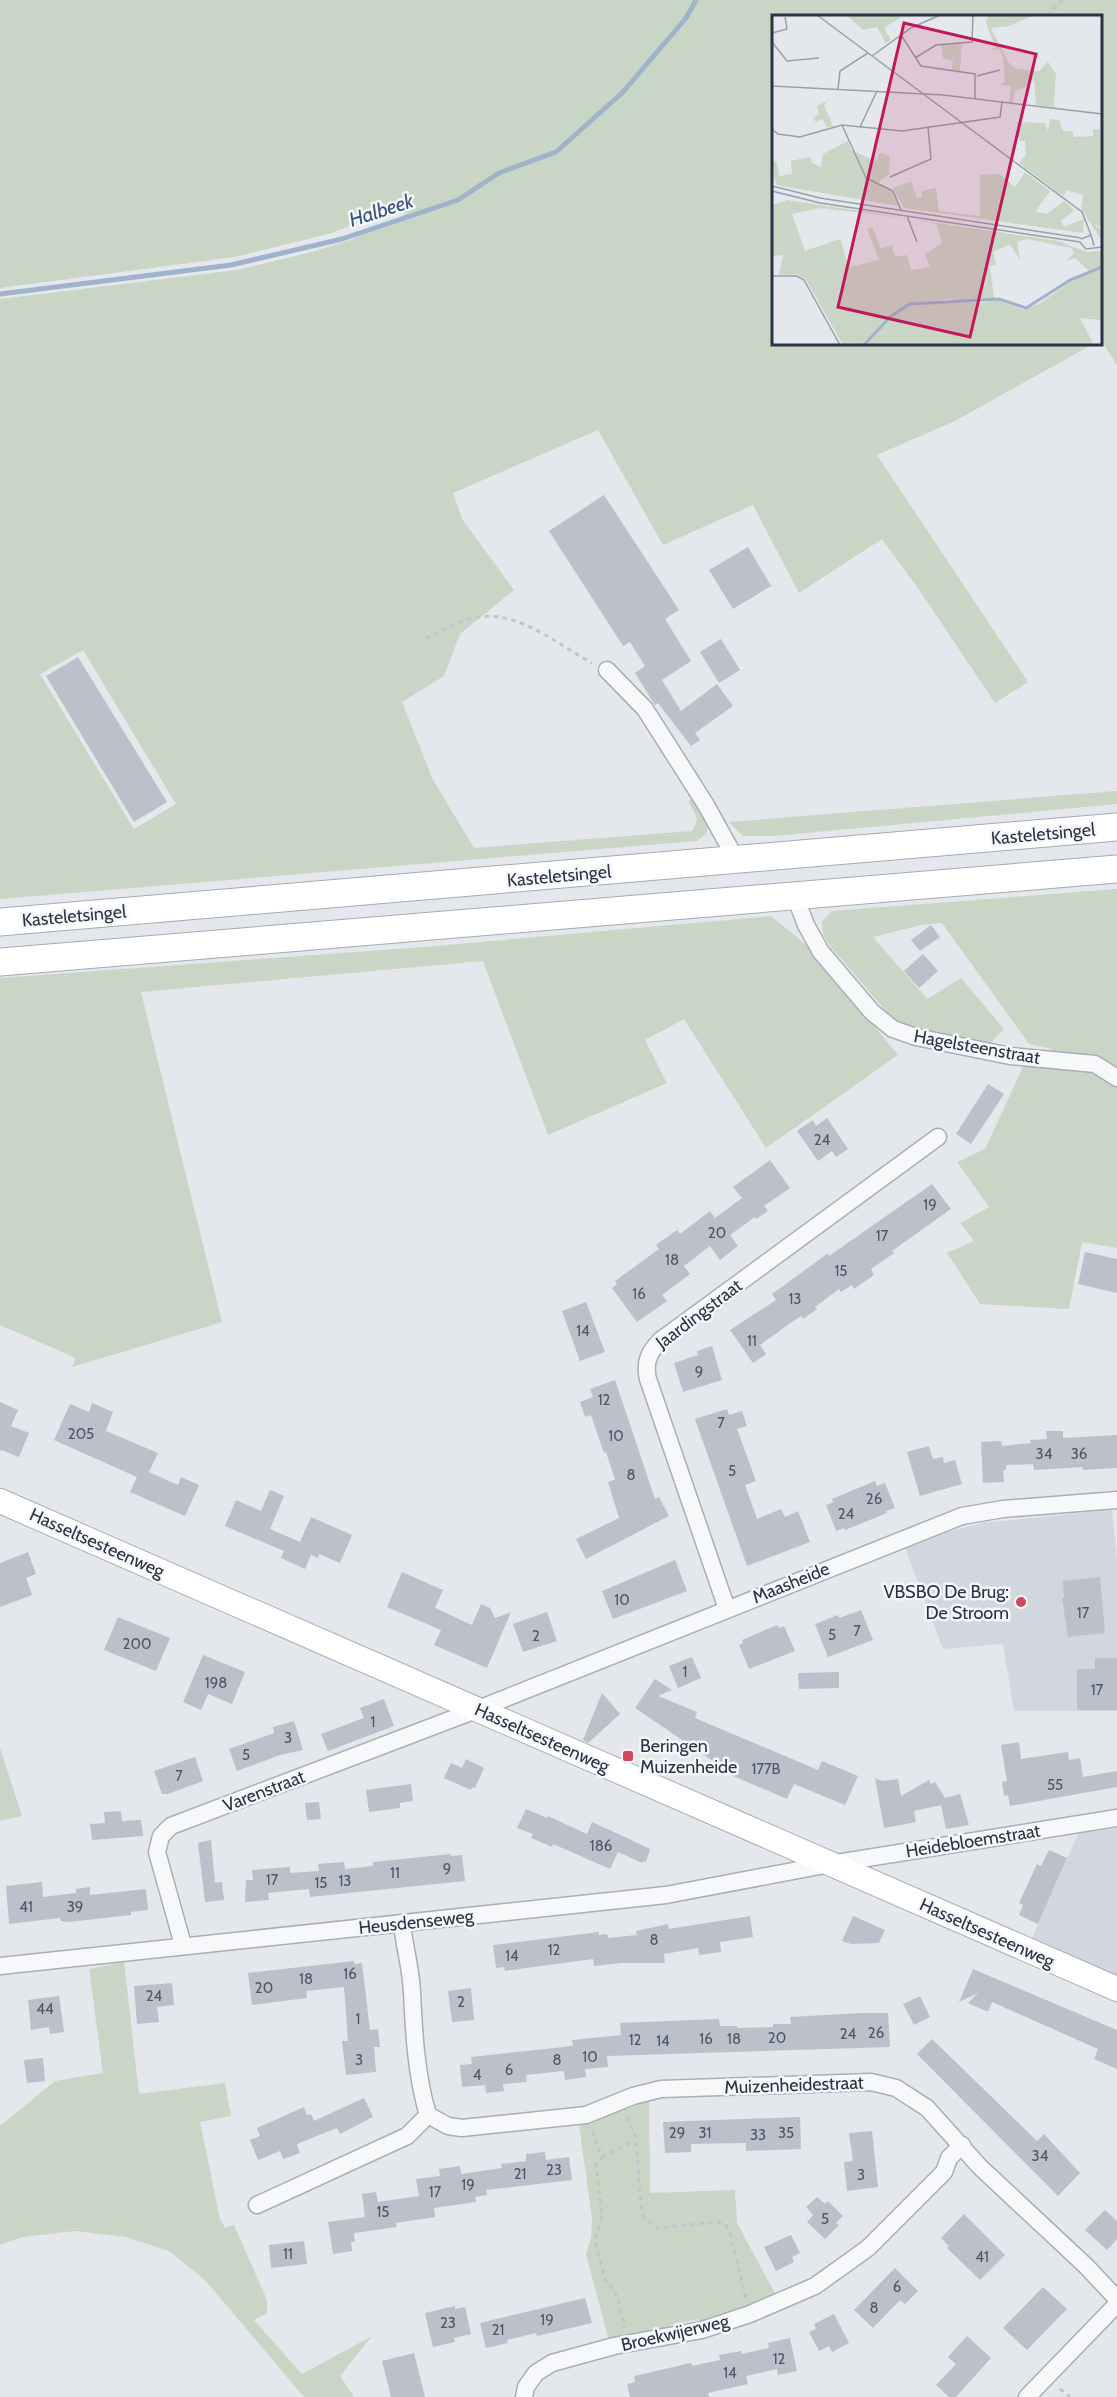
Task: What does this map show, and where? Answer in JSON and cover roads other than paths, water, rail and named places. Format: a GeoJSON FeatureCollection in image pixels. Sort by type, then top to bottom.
{"type":"FeatureCollection","features":[{"type":"Feature","properties":{"kind":"main road","name":"Kasteletsingel"},"geometry":{"type":"LineString","coordinates":[[0,922],[1117,827]]}},
{"type":"Feature","properties":{"kind":"main road"},"geometry":{"type":"LineString","coordinates":[[0,962],[1117,869]]}},
{"type":"Feature","properties":{"kind":"street"},"geometry":{"type":"LineString","coordinates":[[607,670],[645,709],[706,805],[737,861]]}},
{"type":"Feature","properties":{"kind":"street","name":"Hagelsteenstraat"},"geometry":{"type":"LineString","coordinates":[[795,896],[806,925],[821,952],[873,1012],[892,1029],[916,1037],[1010,1056],[1095,1065],[1117,1078]]}},
{"type":"Feature","properties":{"kind":"street","name":"Jaardingstraat"},"geometry":{"type":"LineString","coordinates":[[727,1609],[648,1379],[646,1364],[648,1356],[661,1340],[938,1137]]}},
{"type":"Feature","properties":{"kind":"street","name":"Maasheide"},"geometry":{"type":"LineString","coordinates":[[476,1710],[962,1516],[1003,1509],[1117,1500]]}},
{"type":"Feature","properties":{"kind":"street","name":"Hasseltsesteenweg"},"geometry":{"type":"LineString","coordinates":[[0,1501],[1117,1989]]}},
{"type":"Feature","properties":{"kind":"street","name":"Varenstraat"},"geometry":{"type":"LineString","coordinates":[[183,1946],[157,1852],[161,1836],[171,1826],[476,1710]]}},
{"type":"Feature","properties":{"kind":"street","name":"Heidebloemstraat"},"geometry":{"type":"LineString","coordinates":[[830,1864],[1117,1818]]}},
{"type":"Feature","properties":{"kind":"street","name":"Heusdenseweg"},"geometry":{"type":"LineString","coordinates":[[0,1966],[666,1895],[830,1864]]}},
{"type":"Feature","properties":{"kind":"street"},"geometry":{"type":"LineString","coordinates":[[257,2205],[407,2136],[428,2115],[422,2093],[411,2006],[409,1962],[405,1953],[402,1923]]}},
{"type":"Feature","properties":{"kind":"street","name":"Muizenheidestraat"},"geometry":{"type":"LineString","coordinates":[[428,2115],[448,2126],[462,2128],[586,2115],[633,2096],[661,2089],[871,2082],[896,2088],[927,2108],[999,2186],[1086,2266],[1117,2299]]}},
{"type":"Feature","properties":{"kind":"street","name":"Broekwijerweg"},"geometry":{"type":"LineString","coordinates":[[524,2397],[531,2379],[543,2367],[628,2343],[692,2332],[750,2314],[815,2286],[868,2248],[944,2172],[949,2158],[962,2145]]}},
{"type":"Feature","properties":{"kind":"street"},"geometry":{"type":"LineString","coordinates":[[1027,2397],[1117,2304]]}},
{"type":"Feature","properties":{"kind":"waterway","name":"Halbeek"},"geometry":{"type":"LineString","coordinates":[[0,294],[231,265],[342,239],[458,200],[499,173],[556,152],[623,92],[686,18],[696,0]]}},
{"type":"Feature","properties":{"kind":"place","name":"VBSBO De Brug: De Stroom"},"geometry":{"type":"Point","coordinates":[1021,1602]}},
{"type":"Feature","properties":{"kind":"place","name":"Beringen Muizenheide"},"geometry":{"type":"Point","coordinates":[628,1756]}}]}
